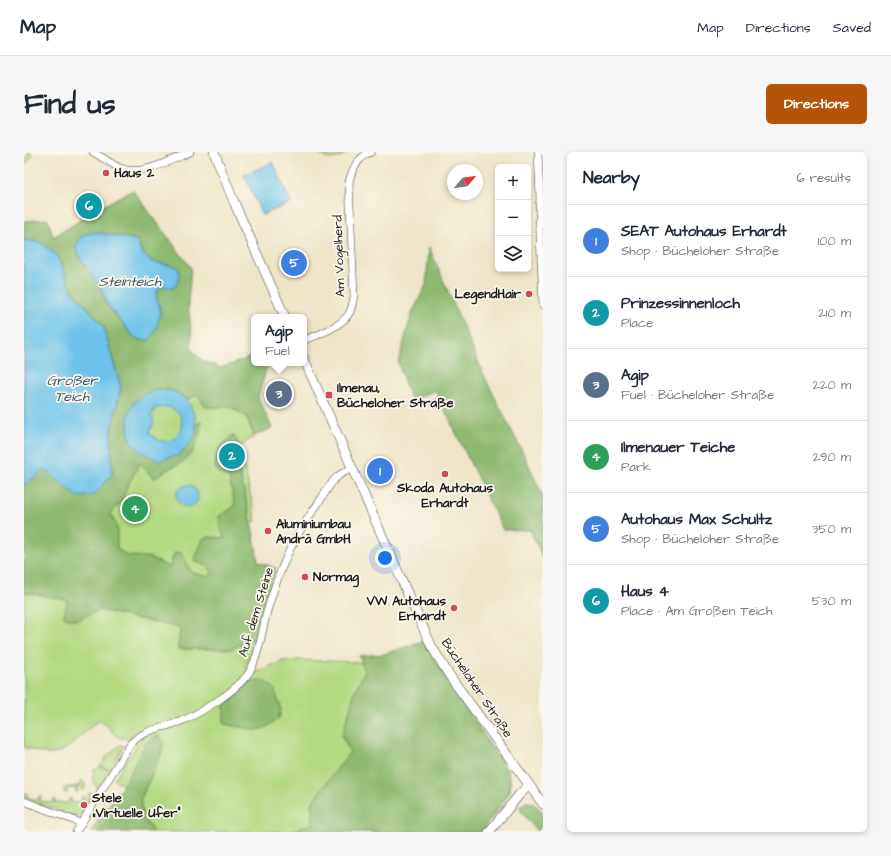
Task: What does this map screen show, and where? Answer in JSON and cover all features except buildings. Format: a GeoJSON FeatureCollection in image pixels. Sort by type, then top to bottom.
{"type":"FeatureCollection","features":[{"type":"Feature","properties":{"kind":"main road"},"geometry":{"type":"LineString","coordinates":[[214,152],[234,202],[284,314]]}},
{"type":"Feature","properties":{"kind":"main road","name":"Bücheloher Straße"},"geometry":{"type":"LineString","coordinates":[[307,366],[435,652],[458,688],[543,804]]}},
{"type":"Feature","properties":{"kind":"main road"},"geometry":{"type":"LineString","coordinates":[[489,832],[529,785]]}},
{"type":"Feature","properties":{"kind":"street"},"geometry":{"type":"LineString","coordinates":[[93,152],[122,168],[133,170],[143,170],[190,152]]}},
{"type":"Feature","properties":{"kind":"street","name":"Am Vogelherd"},"geometry":{"type":"LineString","coordinates":[[307,339],[337,325],[345,319],[350,312],[354,291],[350,182],[352,172],[357,162],[371,152]]}},
{"type":"Feature","properties":{"kind":"street"},"geometry":{"type":"LineString","coordinates":[[538,152],[542,198],[539,210],[543,305]]}},
{"type":"Feature","properties":{"kind":"street","name":"Auf dem Steine"},"geometry":{"type":"LineString","coordinates":[[76,832],[130,744],[134,740],[152,729],[178,722],[198,713],[221,698],[244,679],[251,670],[258,650],[268,608],[280,573],[295,540],[333,481],[341,473],[352,468]]}},
{"type":"Feature","properties":{"kind":"street"},"geometry":{"type":"LineString","coordinates":[[24,801],[81,823]]}},
{"type":"Feature","properties":{"kind":"green space"},"geometry":{"type":"Polygon","coordinates":[[[24,152],[29,152],[33,155],[25,165],[24,164],[24,152]]]}},
{"type":"Feature","properties":{"kind":"green space"},"geometry":{"type":"Polygon","coordinates":[[[317,152],[349,152],[337,158],[329,159],[317,152]]]}},
{"type":"Feature","properties":{"kind":"green space"},"geometry":{"type":"Polygon","coordinates":[[[133,190],[191,268],[188,304],[192,336],[191,349],[203,361],[221,368],[251,357],[251,366],[267,366],[258,397],[272,428],[254,436],[247,417],[231,407],[206,407],[198,395],[187,399],[172,391],[159,389],[131,442],[143,453],[159,460],[196,434],[196,424],[201,421],[200,433],[194,450],[183,462],[166,470],[154,479],[140,463],[121,502],[110,514],[117,525],[117,549],[128,556],[148,557],[170,567],[174,553],[181,552],[191,572],[208,577],[213,572],[207,566],[194,561],[203,539],[208,537],[225,538],[220,528],[219,516],[235,505],[229,478],[219,473],[215,467],[219,448],[233,435],[240,446],[233,447],[250,518],[258,562],[276,568],[254,639],[232,649],[178,649],[180,628],[99,610],[77,620],[64,617],[67,600],[24,592],[24,485],[45,470],[112,475],[111,430],[121,388],[103,325],[73,292],[57,256],[40,242],[24,240],[24,221],[48,219],[53,237],[115,199],[133,190]],[[95,232],[101,288],[107,305],[135,338],[141,340],[160,309],[156,299],[157,290],[160,287],[165,286],[178,267],[150,261],[143,254],[137,240],[95,232]]]}},
{"type":"Feature","properties":{"kind":"green space"},"geometry":{"type":"Polygon","coordinates":[[[75,227],[189,270],[187,304],[189,350],[207,407],[231,407],[247,417],[254,436],[240,447],[256,521],[252,523],[233,446],[240,446],[227,441],[263,609],[251,655],[245,666],[255,673],[282,661],[301,660],[352,662],[382,665],[446,679],[508,772],[511,784],[510,792],[481,832],[151,832],[152,829],[143,819],[140,797],[114,779],[141,739],[138,730],[128,739],[118,737],[105,724],[99,721],[71,745],[58,753],[51,754],[38,752],[24,747],[24,238],[59,255],[75,227]]]}},
{"type":"Feature","properties":{"kind":"green space"},"geometry":{"type":"Polygon","coordinates":[[[429,247],[486,380],[527,461],[543,497],[543,558],[530,530],[503,530],[435,390],[411,401],[398,363],[412,313],[426,285],[429,247]]]}},
{"type":"Feature","properties":{"kind":"green space"},"geometry":{"type":"Polygon","coordinates":[[[423,641],[508,773],[510,781],[509,791],[498,809],[481,832],[289,832],[312,824],[312,803],[350,752],[342,736],[355,690],[365,671],[359,656],[384,654],[423,641]]]}},
{"type":"Feature","properties":{"kind":"green space"},"geometry":{"type":"Polygon","coordinates":[[[264,680],[274,688],[281,710],[279,718],[265,728],[255,730],[224,724],[224,705],[237,696],[246,686],[253,682],[264,680]]]}},
{"type":"Feature","properties":{"kind":"green space"},"geometry":{"type":"Polygon","coordinates":[[[158,735],[163,742],[161,754],[140,801],[143,819],[152,829],[151,832],[90,832],[124,784],[146,743],[158,735]]]}},
{"type":"Feature","properties":{"kind":"green space"},"geometry":{"type":"Polygon","coordinates":[[[120,745],[124,746],[110,769],[100,766],[105,761],[104,759],[120,745]]]}},
{"type":"Feature","properties":{"kind":"green space"},"geometry":{"type":"Polygon","coordinates":[[[98,767],[109,770],[98,788],[92,777],[94,777],[94,769],[95,770],[98,767]]]}},
{"type":"Feature","properties":{"kind":"green space"},"geometry":{"type":"Polygon","coordinates":[[[80,780],[83,781],[85,789],[82,791],[81,786],[77,787],[78,792],[76,792],[75,788],[67,789],[67,793],[64,793],[63,788],[81,785],[80,780]]]}},
{"type":"Feature","properties":{"kind":"green space"},"geometry":{"type":"Polygon","coordinates":[[[24,793],[28,794],[27,797],[38,800],[39,796],[41,797],[40,801],[53,803],[54,799],[55,803],[69,803],[69,799],[71,799],[72,803],[82,801],[81,797],[84,796],[85,800],[89,798],[88,794],[90,793],[94,795],[83,812],[76,816],[72,816],[24,798],[24,793]]]}},
{"type":"Feature","properties":{"kind":"green space"},"geometry":{"type":"Polygon","coordinates":[[[526,802],[534,804],[543,813],[543,832],[538,832],[520,810],[521,805],[526,802]]]}},
{"type":"Feature","properties":{"kind":"water"},"geometry":{"type":"Polygon","coordinates":[[[273,162],[291,203],[262,215],[244,175],[273,162]]]}},
{"type":"Feature","properties":{"kind":"water","name":"Steinteich"},"geometry":{"type":"Polygon","coordinates":[[[95,232],[137,240],[143,254],[150,261],[178,267],[179,278],[174,288],[168,288],[165,286],[158,290],[156,296],[160,316],[157,327],[150,340],[135,338],[107,305],[101,288],[80,258],[75,247],[83,235],[95,232]]]}},
{"type":"Feature","properties":{"kind":"water","name":"Großer Teich"},"geometry":{"type":"Polygon","coordinates":[[[24,240],[40,242],[57,256],[73,292],[103,325],[121,388],[111,430],[112,475],[94,495],[78,497],[45,470],[24,485],[24,240]]]}},
{"type":"Feature","properties":{"kind":"water"},"geometry":{"type":"Polygon","coordinates":[[[159,389],[172,391],[187,399],[195,415],[196,434],[179,455],[159,460],[143,453],[131,442],[128,429],[128,415],[134,403],[145,394],[159,389]],[[170,407],[156,408],[151,416],[154,422],[149,433],[160,441],[173,440],[182,429],[180,415],[170,407]]]}},
{"type":"Feature","properties":{"kind":"water"},"geometry":{"type":"Polygon","coordinates":[[[190,485],[197,491],[198,500],[189,508],[177,501],[176,494],[182,487],[190,485]]]}},
{"type":"Feature","properties":{"kind":"place","name":"Haus 2"},"geometry":{"type":"Point","coordinates":[106,173]}},
{"type":"Feature","properties":{"kind":"place","name":"Haus 4"},"geometry":{"type":"Point","coordinates":[89,206]}},
{"type":"Feature","properties":{"kind":"place","name":"Autohaus Max Schultz"},"geometry":{"type":"Point","coordinates":[294,263]}},
{"type":"Feature","properties":{"kind":"place","name":"LegendHair"},"geometry":{"type":"Point","coordinates":[529,294]}},
{"type":"Feature","properties":{"kind":"place","name":"Agip"},"geometry":{"type":"Point","coordinates":[279,394]}},
{"type":"Feature","properties":{"kind":"place","name":"Ilmenau, Bücheloher Straße"},"geometry":{"type":"Point","coordinates":[329,395]}},
{"type":"Feature","properties":{"kind":"place","name":"Prinzessinnenloch"},"geometry":{"type":"Point","coordinates":[232,456]}},
{"type":"Feature","properties":{"kind":"place","name":"SEAT Autohaus Erhardt"},"geometry":{"type":"Point","coordinates":[380,471]}},
{"type":"Feature","properties":{"kind":"place","name":"Skoda Autohaus Erhardt"},"geometry":{"type":"Point","coordinates":[445,474]}},
{"type":"Feature","properties":{"kind":"place","name":"Ilmenauer Teiche"},"geometry":{"type":"Point","coordinates":[135,509]}},
{"type":"Feature","properties":{"kind":"place","name":"Aluminiumbau Andrä GmbH"},"geometry":{"type":"Point","coordinates":[268,531]}},
{"type":"Feature","properties":{"kind":"place","name":"Normag"},"geometry":{"type":"Point","coordinates":[305,577]}},
{"type":"Feature","properties":{"kind":"place","name":"VW Autohaus Erhardt"},"geometry":{"type":"Point","coordinates":[454,608]}},
{"type":"Feature","properties":{"kind":"place","name":"Stele „Virtuelle Ufer“"},"geometry":{"type":"Point","coordinates":[84,805]}}]}
